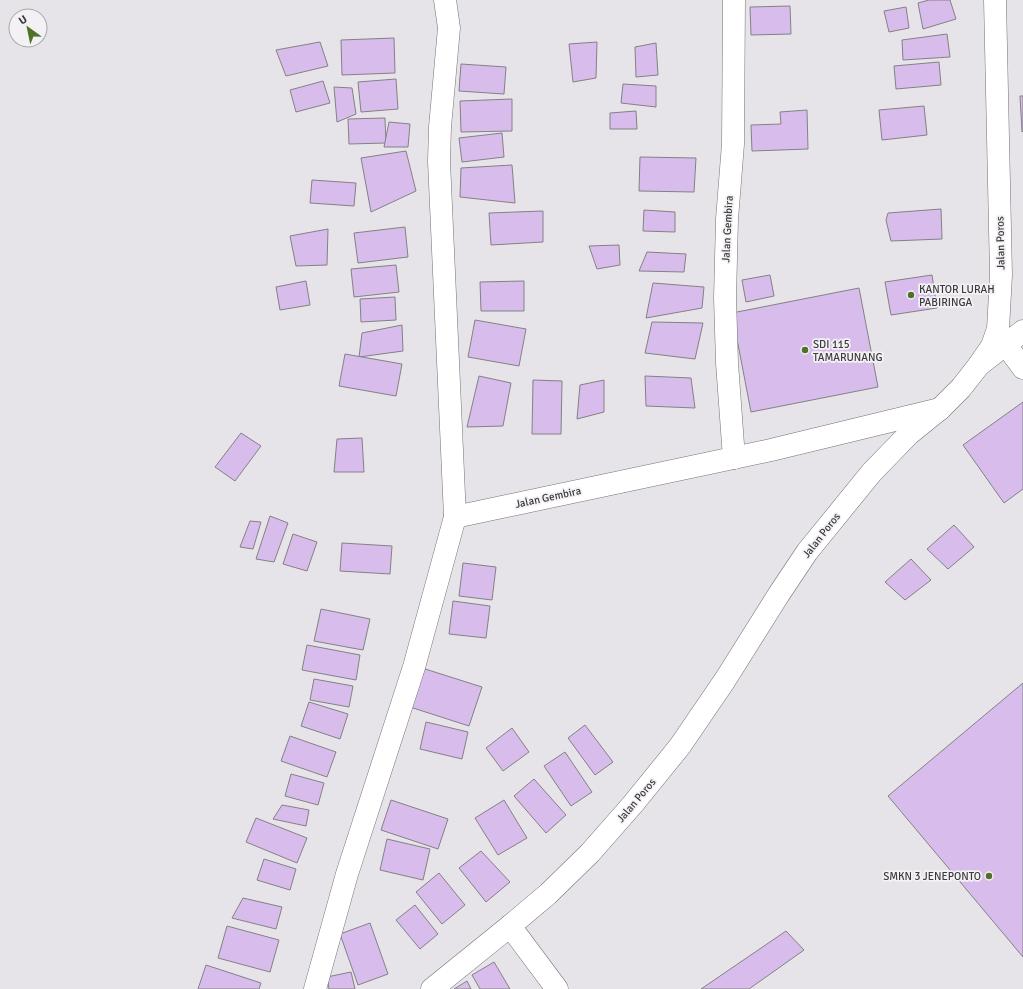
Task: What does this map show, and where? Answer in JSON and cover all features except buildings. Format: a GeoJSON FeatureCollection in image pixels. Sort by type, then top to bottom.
{"type":"FeatureCollection","features":[{"type":"Feature","properties":{"kind":"street"},"geometry":{"type":"LineString","coordinates":[[315,989],[347,874],[414,667],[455,517],[439,161],[440,127],[449,28],[445,0]]}},
{"type":"Feature","properties":{"kind":"street","name":"Jalan Gembira"},"geometry":{"type":"LineString","coordinates":[[734,0],[732,144],[726,219],[724,298],[734,458]]}},
{"type":"Feature","properties":{"kind":"street","name":"Jalan Poros"},"geometry":{"type":"LineString","coordinates":[[432,989],[548,894],[590,853],[633,804],[680,746],[725,680],[778,594],[807,552],[872,472],[910,434],[940,409],[960,388],[992,346],[998,329],[1001,275],[995,0]]}},
{"type":"Feature","properties":{"kind":"street"},"geometry":{"type":"LineString","coordinates":[[979,365],[1023,331]]}},
{"type":"Feature","properties":{"kind":"street"},"geometry":{"type":"LineString","coordinates":[[1006,345],[1023,368]]}},
{"type":"Feature","properties":{"kind":"street","name":"Jalan Gembira"},"geometry":{"type":"LineString","coordinates":[[455,517],[734,458],[940,409]]}},
{"type":"Feature","properties":{"kind":"street"},"geometry":{"type":"LineString","coordinates":[[510,926],[557,989]]}},
{"type":"Feature","properties":{"kind":"place","name":"KANTOR LURAH PABIRINGA"},"geometry":{"type":"Point","coordinates":[911,295]}},
{"type":"Feature","properties":{"kind":"place","name":"SDI 115 TAMARUNANG"},"geometry":{"type":"Point","coordinates":[805,350]}},
{"type":"Feature","properties":{"kind":"place","name":"SMKN 3 JENEPONTO"},"geometry":{"type":"Point","coordinates":[989,876]}}]}
